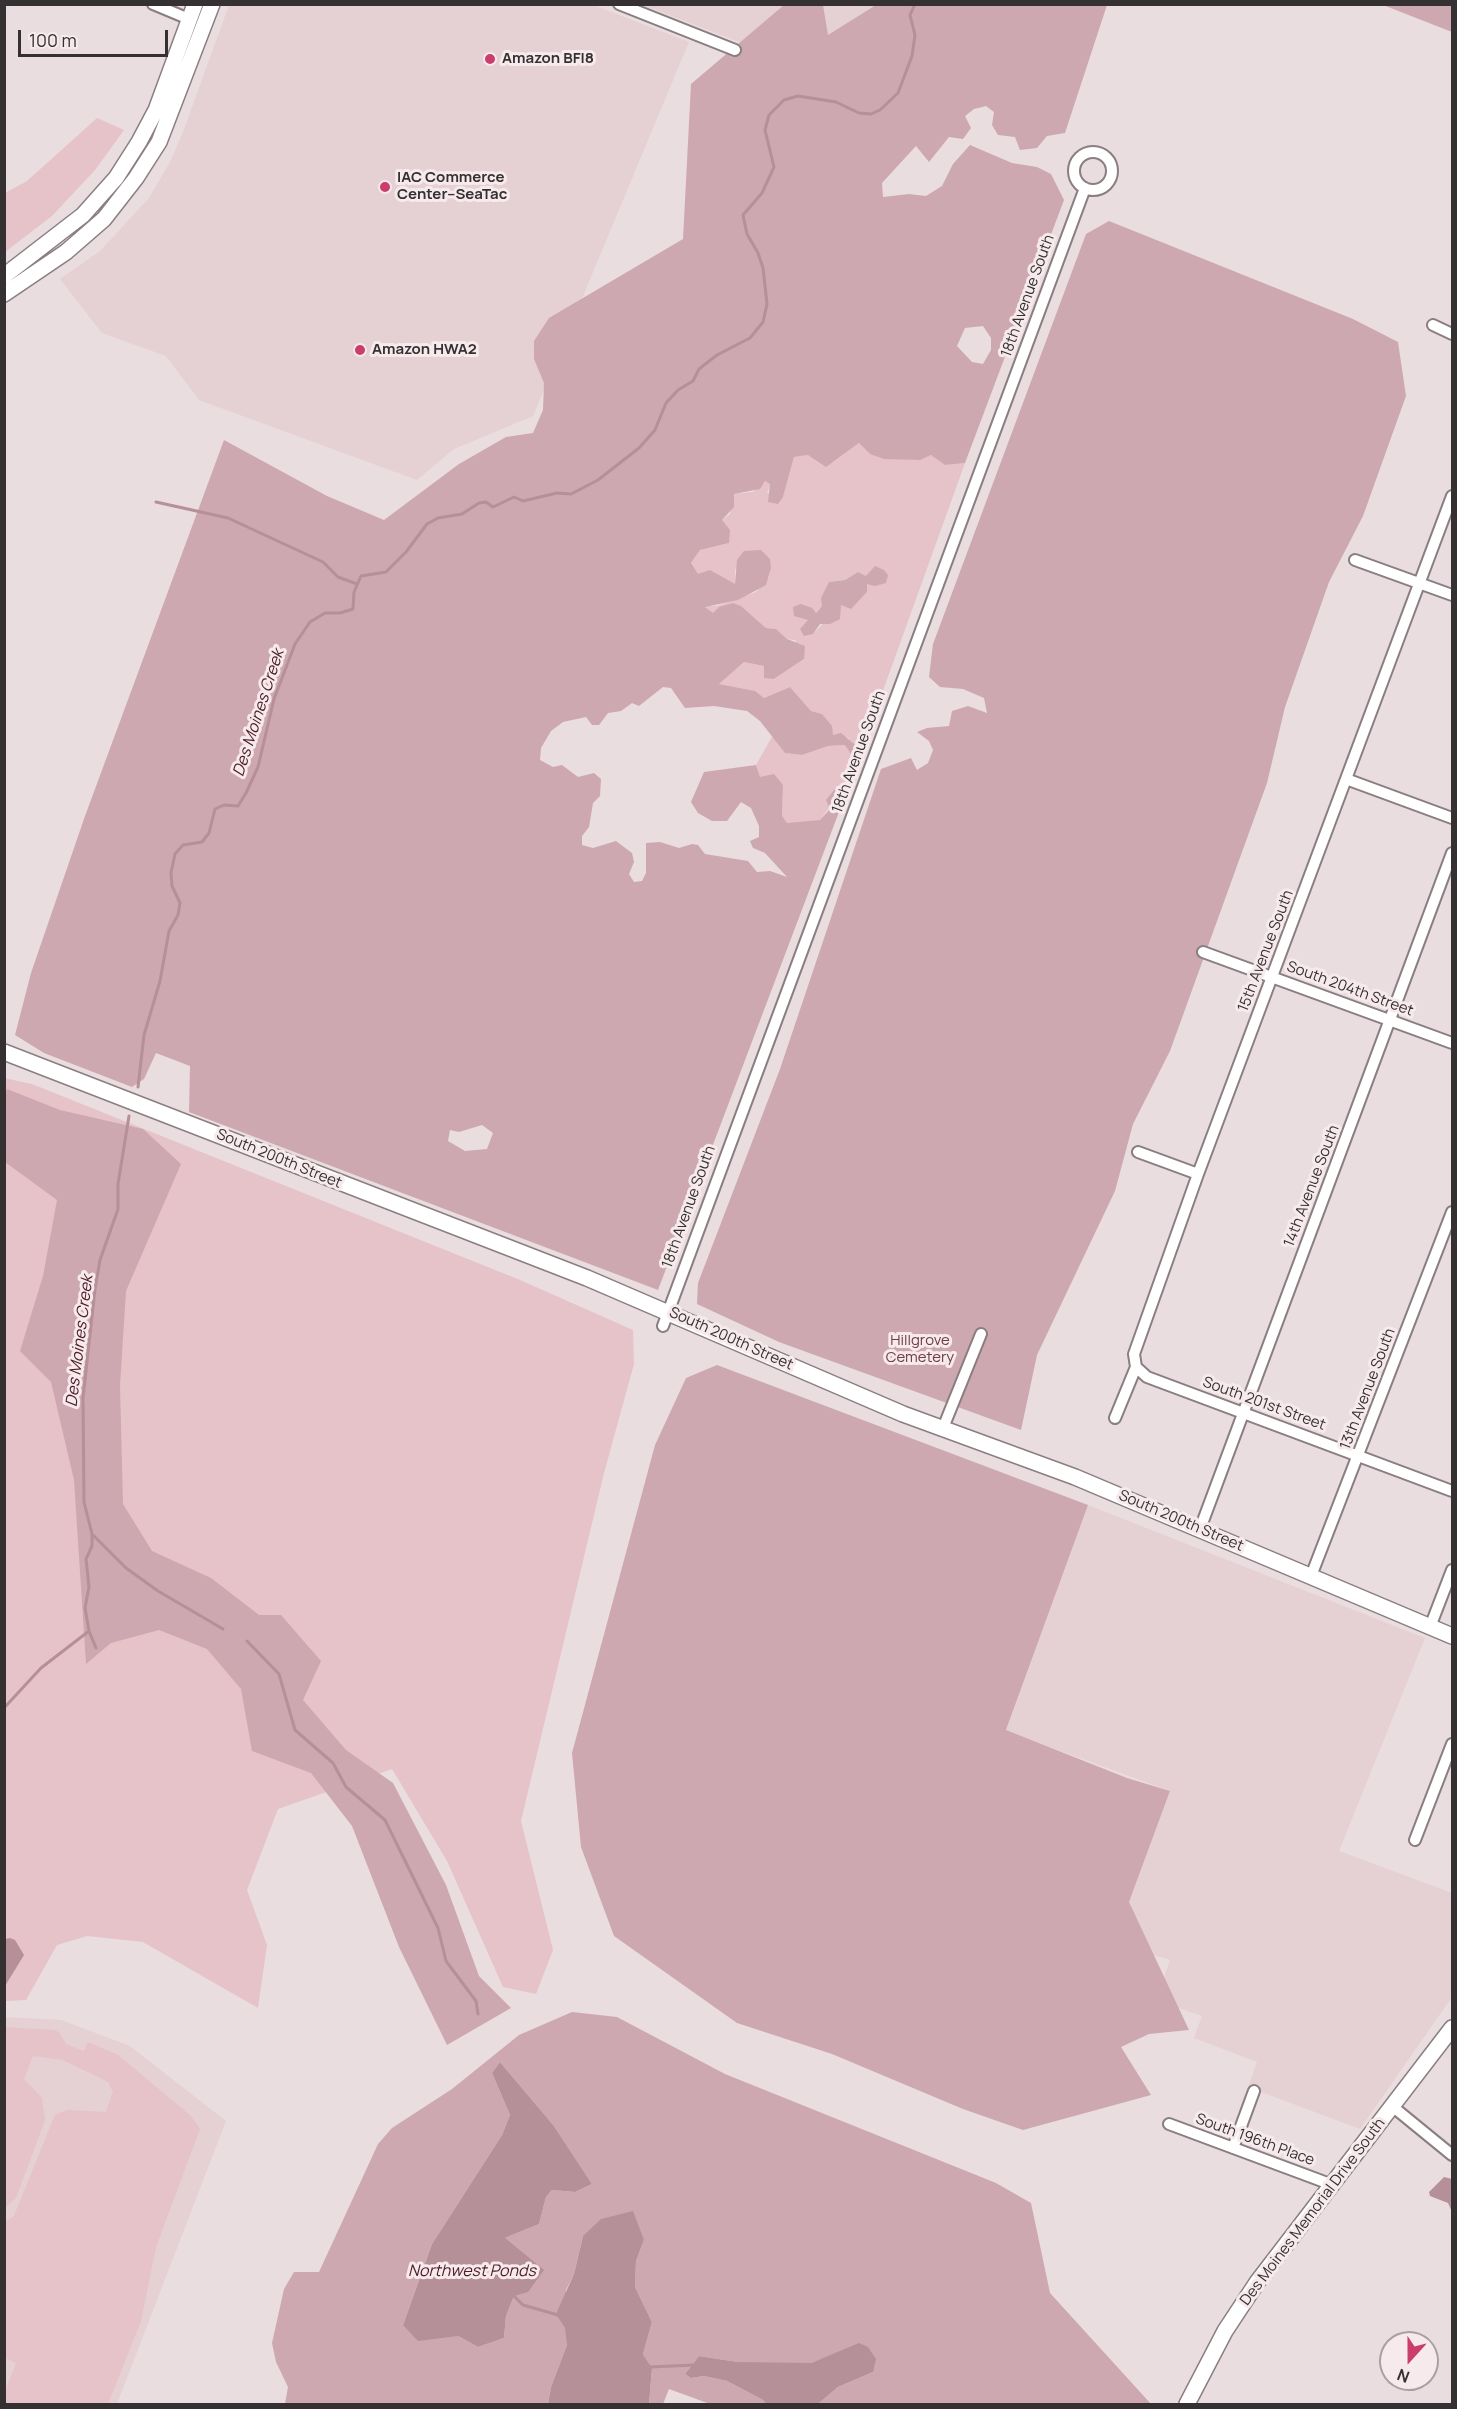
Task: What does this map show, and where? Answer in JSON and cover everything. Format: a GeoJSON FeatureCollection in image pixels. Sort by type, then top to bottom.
{"type":"FeatureCollection","features":[{"type":"Feature","properties":{"kind":"main road"},"geometry":{"type":"LineString","coordinates":[[4,294],[66,252],[104,219],[136,178],[159,142],[212,4]]}},
{"type":"Feature","properties":{"kind":"main road"},"geometry":{"type":"LineString","coordinates":[[4,276],[83,215],[116,178],[156,110],[192,12]]}},
{"type":"Feature","properties":{"kind":"main road","name":"South 200th Street"},"geometry":{"type":"LineString","coordinates":[[4,1052],[667,1310],[829,1383],[1022,1456],[1452,1636]]}},
{"type":"Feature","properties":{"kind":"main road","name":"Des Moines Memorial Drive South"},"geometry":{"type":"LineString","coordinates":[[1187,2404],[1230,2323],[1258,2281],[1330,2184],[1452,2028]]}},
{"type":"Feature","properties":{"kind":"street"},"geometry":{"type":"LineString","coordinates":[[153,4],[192,12]]}},
{"type":"Feature","properties":{"kind":"street"},"geometry":{"type":"LineString","coordinates":[[619,4],[735,50]]}},
{"type":"Feature","properties":{"kind":"street","name":"18th Avenue South"},"geometry":{"type":"LineString","coordinates":[[663,1326],[1084,188]]}},
{"type":"Feature","properties":{"kind":"street"},"geometry":{"type":"LineString","coordinates":[[1433,325],[1452,334]]}},
{"type":"Feature","properties":{"kind":"street","name":"15th Avenue South"},"geometry":{"type":"LineString","coordinates":[[1115,1418],[1136,1367],[1134,1354],[1198,1174],[1452,496]]}},
{"type":"Feature","properties":{"kind":"street"},"geometry":{"type":"LineString","coordinates":[[1355,560],[1452,595]]}},
{"type":"Feature","properties":{"kind":"street"},"geometry":{"type":"LineString","coordinates":[[1346,779],[1452,818]]}},
{"type":"Feature","properties":{"kind":"street","name":"14th Avenue South"},"geometry":{"type":"LineString","coordinates":[[1200,1529],[1452,853]]}},
{"type":"Feature","properties":{"kind":"street","name":"South 204th Street"},"geometry":{"type":"LineString","coordinates":[[1203,952],[1452,1043]]}},
{"type":"Feature","properties":{"kind":"street"},"geometry":{"type":"LineString","coordinates":[[1138,1152],[1198,1174]]}},
{"type":"Feature","properties":{"kind":"street","name":"13th Avenue South"},"geometry":{"type":"LineString","coordinates":[[1311,1576],[1452,1212]]}},
{"type":"Feature","properties":{"kind":"street"},"geometry":{"type":"LineString","coordinates":[[943,1428],[981,1334]]}},
{"type":"Feature","properties":{"kind":"street","name":"South 201st Street"},"geometry":{"type":"LineString","coordinates":[[1136,1367],[1147,1377],[1452,1491]]}},
{"type":"Feature","properties":{"kind":"street"},"geometry":{"type":"LineString","coordinates":[[1430,1627],[1452,1570]]}},
{"type":"Feature","properties":{"kind":"street"},"geometry":{"type":"LineString","coordinates":[[1414,1840],[1452,1744]]}},
{"type":"Feature","properties":{"kind":"street"},"geometry":{"type":"LineString","coordinates":[[1233,2148],[1254,2091]]}},
{"type":"Feature","properties":{"kind":"street"},"geometry":{"type":"LineString","coordinates":[[1392,2106],[1452,2155]]}},
{"type":"Feature","properties":{"kind":"street","name":"South 196th Place"},"geometry":{"type":"LineString","coordinates":[[1169,2124],[1330,2184]]}},
{"type":"Feature","properties":{"kind":"shaded area"},"geometry":{"type":"Polygon","coordinates":[[[229,5],[593,5],[689,42],[533,416],[454,449],[417,480],[199,400],[166,356],[102,333],[60,279],[100,251],[149,198],[170,162],[183,132],[229,5]]]}},
{"type":"Feature","properties":{"kind":"shaded area"},"geometry":{"type":"Polygon","coordinates":[[[643,5],[912,5],[875,94],[643,5]]]}},
{"type":"Feature","properties":{"kind":"shaded area"},"geometry":{"type":"Polygon","coordinates":[[[97,118],[124,130],[95,170],[52,216],[5,252],[5,193],[27,181],[97,118]]]}},
{"type":"Feature","properties":{"kind":"shaded area"},"geometry":{"type":"Polygon","coordinates":[[[859,443],[870,454],[913,460],[932,455],[945,465],[965,463],[845,796],[844,787],[820,820],[787,824],[782,816],[783,785],[760,777],[756,765],[773,735],[785,753],[802,755],[828,746],[846,745],[850,752],[849,738],[833,735],[822,714],[811,711],[790,687],[764,698],[754,691],[719,684],[744,662],[764,666],[774,679],[804,659],[795,640],[787,639],[776,629],[766,628],[741,606],[714,614],[704,606],[717,606],[756,592],[769,577],[770,559],[735,569],[735,584],[698,575],[691,563],[700,550],[729,543],[722,520],[730,514],[733,494],[753,492],[764,481],[771,483],[767,493],[783,497],[794,457],[808,455],[833,462],[859,443]],[[858,572],[845,580],[829,582],[822,606],[800,629],[813,634],[841,605],[851,608],[867,592],[866,576],[858,572]]]}},
{"type":"Feature","properties":{"kind":"shaded area"},"geometry":{"type":"Polygon","coordinates":[[[4,1078],[32,1084],[520,1280],[633,1330],[634,1364],[604,1473],[521,1821],[553,1950],[536,1994],[503,1987],[447,1861],[392,1769],[278,1809],[247,1890],[267,1945],[258,2008],[143,1942],[87,1936],[57,1945],[26,2000],[5,2001],[4,1078]]]}},
{"type":"Feature","properties":{"kind":"shaded area"},"geometry":{"type":"Polygon","coordinates":[[[1088,1505],[1425,1638],[1339,1851],[1452,1893],[1452,1997],[1360,2129],[1248,2087],[1257,2062],[1194,2038],[1202,2016],[1156,2000],[1170,1960],[1144,1952],[1129,1902],[1170,1791],[1006,1731],[1088,1505]]]}},
{"type":"Feature","properties":{"kind":"shaded area"},"geometry":{"type":"Polygon","coordinates":[[[5,2017],[61,2020],[130,2046],[226,2121],[117,2404],[5,2404],[5,2017]]]}},
{"type":"Feature","properties":{"kind":"shaded area"},"geometry":{"type":"Polygon","coordinates":[[[5,2027],[54,2030],[59,2032],[66,2044],[84,2051],[88,2042],[118,2055],[191,2116],[200,2129],[156,2247],[141,2321],[108,2404],[5,2404],[5,2392],[16,2363],[5,2358],[5,2222],[14,2216],[55,2115],[67,2110],[106,2112],[113,2092],[108,2082],[63,2060],[33,2056],[24,2079],[42,2098],[45,2120],[16,2198],[5,2208],[5,2027]]]}},
{"type":"Feature","properties":{"kind":"green space"},"geometry":{"type":"Polygon","coordinates":[[[784,5],[823,5],[828,35],[876,5],[1107,5],[1065,133],[1047,136],[1037,148],[1020,150],[1015,137],[998,135],[992,125],[994,112],[986,106],[974,109],[965,116],[971,128],[963,139],[949,137],[929,162],[916,146],[882,183],[883,197],[909,194],[926,196],[942,186],[953,164],[970,145],[1012,163],[1037,167],[1051,174],[1064,200],[965,463],[945,465],[931,455],[920,460],[884,459],[870,454],[859,443],[826,467],[808,455],[794,457],[783,497],[778,504],[768,502],[770,484],[765,481],[760,489],[734,494],[734,507],[722,520],[730,530],[729,543],[700,550],[691,563],[698,574],[710,570],[735,584],[737,560],[744,551],[761,550],[770,559],[771,568],[766,585],[738,600],[705,607],[713,613],[719,607],[733,603],[741,606],[766,628],[776,629],[787,639],[805,646],[804,659],[774,679],[764,678],[764,666],[744,662],[719,684],[755,691],[764,698],[790,687],[811,711],[822,714],[832,726],[833,735],[841,733],[860,749],[851,754],[845,745],[828,746],[802,755],[785,753],[760,721],[747,711],[714,706],[685,708],[671,688],[663,687],[639,706],[632,703],[621,711],[608,713],[599,725],[592,725],[586,717],[563,722],[551,731],[541,748],[540,760],[553,767],[562,765],[578,777],[594,773],[601,779],[600,796],[593,803],[589,827],[582,836],[582,845],[593,848],[616,841],[632,853],[634,862],[629,874],[634,882],[642,881],[646,873],[646,843],[660,842],[679,848],[692,844],[698,845],[705,854],[748,861],[757,872],[770,871],[787,877],[765,853],[753,848],[750,841],[759,837],[759,826],[751,808],[741,802],[727,821],[712,821],[698,813],[691,802],[704,772],[756,765],[760,777],[774,774],[783,785],[782,816],[787,823],[820,820],[830,809],[826,800],[835,789],[844,787],[845,796],[658,1290],[189,1112],[190,1066],[156,1053],[144,1079],[132,1087],[44,1053],[15,1035],[31,973],[85,816],[224,440],[327,496],[384,520],[459,464],[506,437],[533,433],[543,410],[544,383],[534,359],[534,341],[549,318],[683,239],[691,84],[784,5]],[[983,326],[965,328],[957,346],[972,362],[983,364],[991,350],[991,338],[983,326]],[[482,1125],[459,1132],[450,1130],[448,1141],[465,1151],[487,1149],[493,1133],[482,1125]]]}},
{"type":"Feature","properties":{"kind":"green space"},"geometry":{"type":"Polygon","coordinates":[[[1383,5],[1452,5],[1452,32],[1383,5]]]}},
{"type":"Feature","properties":{"kind":"green space","name":"Hillgrove Cemetery"},"geometry":{"type":"Polygon","coordinates":[[[1109,221],[1353,319],[1398,342],[1406,396],[1363,516],[1329,582],[1285,707],[1267,783],[1170,1051],[1133,1124],[1115,1191],[1037,1355],[1021,1430],[779,1342],[697,1304],[698,1283],[780,1069],[881,769],[911,758],[917,770],[928,763],[933,750],[929,741],[917,732],[927,728],[949,726],[952,711],[968,706],[987,713],[984,698],[963,689],[940,687],[929,677],[933,644],[1086,234],[1109,221]]]}},
{"type":"Feature","properties":{"kind":"green space"},"geometry":{"type":"Polygon","coordinates":[[[875,566],[884,570],[888,575],[886,583],[875,586],[867,584],[867,592],[851,609],[841,605],[840,619],[830,624],[820,624],[813,634],[804,636],[800,629],[808,620],[794,616],[793,607],[801,604],[812,608],[816,613],[822,606],[821,598],[829,582],[845,580],[858,572],[866,576],[875,566]]]}},
{"type":"Feature","properties":{"kind":"green space"},"geometry":{"type":"Polygon","coordinates":[[[7,1089],[60,1110],[143,1129],[181,1164],[126,1291],[120,1385],[123,1504],[152,1551],[211,1578],[259,1615],[281,1615],[321,1661],[303,1700],[346,1750],[393,1783],[446,1885],[479,1976],[511,2008],[447,2045],[399,1947],[352,1826],[311,1773],[252,1751],[241,1689],[207,1649],[159,1630],[111,1643],[86,1664],[74,1480],[51,1382],[20,1351],[43,1276],[57,1200],[5,1162],[4,1099],[7,1089]]]}},
{"type":"Feature","properties":{"kind":"green space"},"geometry":{"type":"Polygon","coordinates":[[[717,1365],[1088,1505],[1006,1730],[1127,1778],[1170,1791],[1129,1902],[1189,2030],[1149,2034],[1121,2047],[1151,2095],[1023,2130],[963,2109],[832,2054],[737,2023],[614,1936],[581,1847],[572,1753],[655,1445],[686,1378],[717,1365]]]}},
{"type":"Feature","properties":{"kind":"green space"},"geometry":{"type":"Polygon","coordinates":[[[572,2012],[617,2017],[725,2074],[996,2183],[1031,2203],[1050,2293],[1151,2404],[818,2404],[838,2387],[873,2372],[834,2354],[811,2363],[781,2365],[699,2356],[685,2374],[691,2378],[704,2376],[727,2381],[763,2400],[766,2404],[710,2404],[669,2389],[663,2404],[649,2404],[652,2368],[643,2354],[652,2322],[635,2287],[636,2261],[644,2240],[583,2236],[574,2274],[566,2290],[567,2345],[551,2387],[548,2404],[285,2404],[288,2387],[276,2362],[272,2343],[284,2289],[294,2272],[319,2272],[378,2144],[392,2128],[452,2089],[519,2035],[572,2012]],[[500,2062],[492,2073],[510,2115],[502,2135],[432,2244],[403,2325],[458,2336],[478,2347],[504,2338],[506,2316],[514,2296],[505,2238],[539,2224],[546,2197],[552,2190],[575,2192],[592,2184],[554,2126],[500,2062]]]}},
{"type":"Feature","properties":{"kind":"water"},"geometry":{"type":"Polygon","coordinates":[[[5,1939],[15,1940],[24,1955],[5,1986],[5,1939]]]}},
{"type":"Feature","properties":{"kind":"water","name":"Northwest Ponds"},"geometry":{"type":"Polygon","coordinates":[[[500,2062],[554,2126],[592,2184],[575,2192],[552,2190],[546,2197],[539,2224],[505,2238],[544,2270],[528,2292],[514,2296],[506,2316],[504,2338],[478,2347],[458,2336],[418,2341],[403,2325],[432,2244],[502,2135],[510,2115],[492,2073],[500,2062]]]}},
{"type":"Feature","properties":{"kind":"water"},"geometry":{"type":"Polygon","coordinates":[[[1444,2177],[1452,2179],[1452,2212],[1448,2203],[1430,2196],[1429,2192],[1444,2177]]]}},
{"type":"Feature","properties":{"kind":"water","name":"Northwest Ponds"},"geometry":{"type":"Polygon","coordinates":[[[633,2211],[644,2240],[636,2261],[635,2287],[652,2322],[643,2354],[652,2368],[649,2404],[548,2404],[551,2387],[567,2345],[565,2328],[556,2314],[574,2274],[583,2236],[601,2219],[633,2211]]]}},
{"type":"Feature","properties":{"kind":"water"},"geometry":{"type":"Polygon","coordinates":[[[859,2343],[868,2347],[876,2359],[873,2372],[838,2387],[818,2404],[766,2404],[763,2400],[727,2381],[704,2376],[691,2378],[685,2374],[699,2356],[738,2362],[811,2363],[859,2343]]]}},
{"type":"Feature","properties":{"kind":"waterway","name":"Des Moines Creek"},"geometry":{"type":"LineString","coordinates":[[138,1087],[144,1035],[160,981],[169,931],[178,915],[180,903],[172,886],[171,873],[175,854],[183,845],[202,842],[209,833],[215,809],[224,805],[238,806],[246,793],[258,767],[274,699],[295,644],[310,622],[325,613],[340,613],[353,609],[354,592],[361,576],[386,572],[406,552],[427,524],[438,518],[462,514],[479,503],[486,502],[493,507],[514,497],[523,501],[557,493],[571,494],[598,480],[639,448],[655,430],[666,403],[678,390],[693,381],[699,369],[717,355],[750,338],[763,322],[767,304],[763,268],[758,253],[747,234],[743,215],[762,193],[774,167],[765,130],[769,115],[784,100],[798,96],[836,102],[859,113],[871,114],[880,110],[898,93],[912,56],[915,35],[910,15],[915,4]]}},
{"type":"Feature","properties":{"kind":"waterway","name":"Des Moines Creek"},"geometry":{"type":"LineString","coordinates":[[156,502],[228,518],[323,562],[338,577],[357,584]]}},
{"type":"Feature","properties":{"kind":"waterway","name":"Des Moines Creek"},"geometry":{"type":"LineString","coordinates":[[96,1648],[89,1631],[85,1608],[89,1587],[86,1559],[92,1546],[92,1534],[84,1502],[83,1398],[95,1289],[100,1260],[118,1209],[118,1184],[129,1116]]}},
{"type":"Feature","properties":{"kind":"waterway","name":"Des Moines Creek"},"geometry":{"type":"LineString","coordinates":[[92,1534],[126,1568],[158,1591],[223,1629]]}},
{"type":"Feature","properties":{"kind":"waterway","name":"Des Moines Creek"},"geometry":{"type":"LineString","coordinates":[[4,1708],[41,1668],[89,1631]]}},
{"type":"Feature","properties":{"kind":"waterway","name":"Des Moines Creek"},"geometry":{"type":"LineString","coordinates":[[247,1641],[279,1674],[295,1730],[333,1763],[346,1787],[385,1820],[438,1928],[446,1961],[476,2001],[478,2014]]}},
{"type":"Feature","properties":{"kind":"waterway","name":"Des Moines Creek"},"geometry":{"type":"LineString","coordinates":[[511,2293],[523,2305],[558,2315]]}},
{"type":"Feature","properties":{"kind":"waterway","name":"Des Moines Creek"},"geometry":{"type":"LineString","coordinates":[[650,2367],[694,2365]]}},
{"type":"Feature","properties":{"kind":"place","name":"Amazon BFI8"},"geometry":{"type":"Point","coordinates":[490,59]}},
{"type":"Feature","properties":{"kind":"place","name":"IAC Commerce Center–SeaTac"},"geometry":{"type":"Point","coordinates":[385,187]}},
{"type":"Feature","properties":{"kind":"place","name":"Amazon HWA2"},"geometry":{"type":"Point","coordinates":[360,350]}}]}
